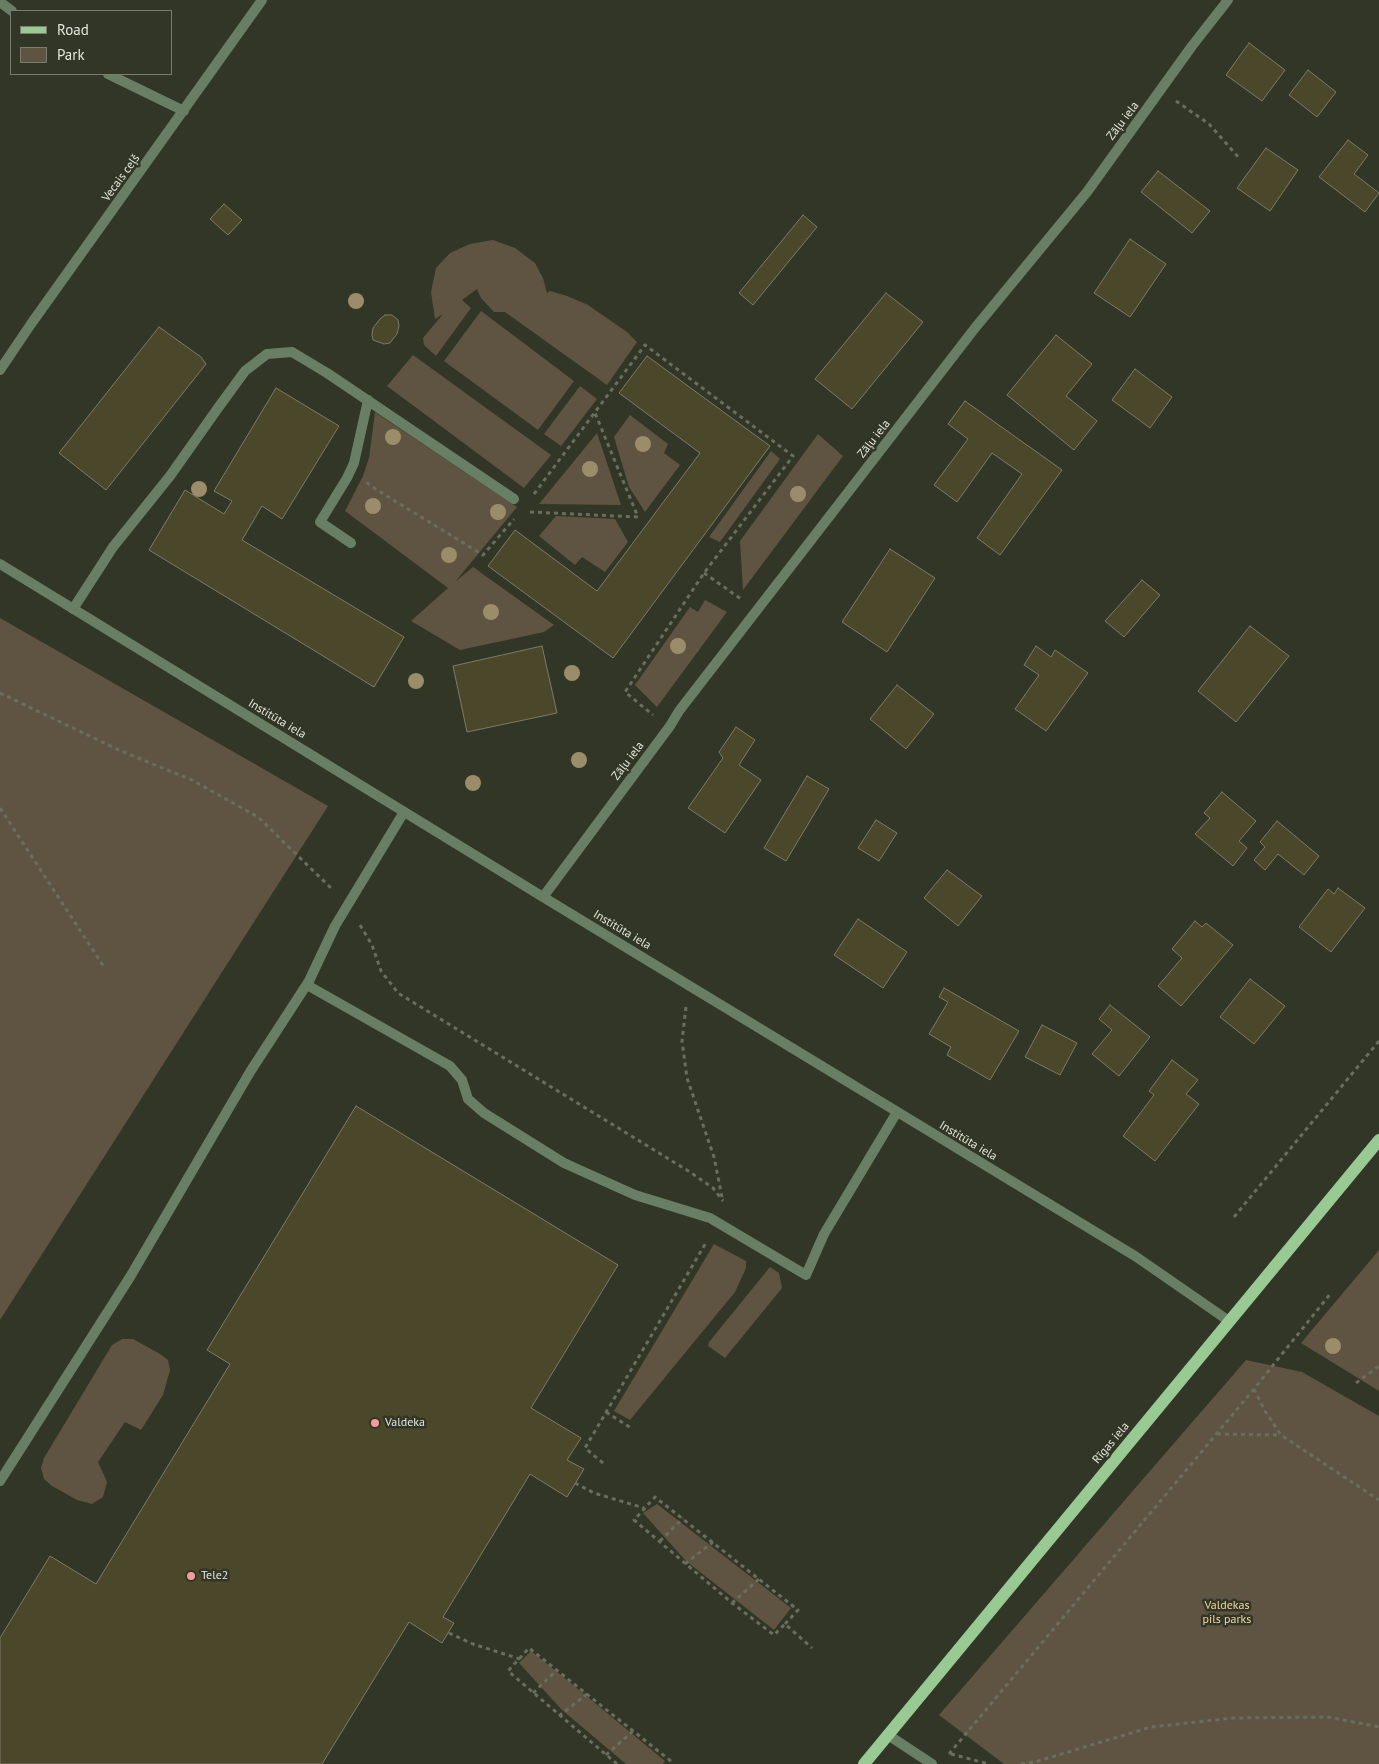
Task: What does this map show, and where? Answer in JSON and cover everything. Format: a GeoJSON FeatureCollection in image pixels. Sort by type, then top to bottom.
{"type":"FeatureCollection","features":[{"type":"Feature","properties":{"kind":"main road","name":"Rīgas iela"},"geometry":{"type":"LineString","coordinates":[[864,1764],[1379,1140]]}},
{"type":"Feature","properties":{"kind":"street","name":"Vecais ceļš"},"geometry":{"type":"LineString","coordinates":[[0,370],[262,0]]}},
{"type":"Feature","properties":{"kind":"street","name":"Zāļu iela"},"geometry":{"type":"LineString","coordinates":[[543,897],[670,726],[679,711],[975,328],[1087,192],[1192,46],[1228,0]]}},
{"type":"Feature","properties":{"kind":"street"},"geometry":{"type":"LineString","coordinates":[[0,2],[11,10]]}},
{"type":"Feature","properties":{"kind":"street"},"geometry":{"type":"LineString","coordinates":[[110,75],[184,111]]}},
{"type":"Feature","properties":{"kind":"street"},"geometry":{"type":"LineString","coordinates":[[73,609],[113,547],[170,476],[223,400],[246,371],[267,354],[292,352],[368,400],[514,499]]}},
{"type":"Feature","properties":{"kind":"street"},"geometry":{"type":"LineString","coordinates":[[351,543],[320,522],[354,463],[368,400]]}},
{"type":"Feature","properties":{"kind":"street","name":"Institūta iela"},"geometry":{"type":"LineString","coordinates":[[0,564],[543,897],[1135,1256],[1229,1322]]}},
{"type":"Feature","properties":{"kind":"street"},"geometry":{"type":"LineString","coordinates":[[0,1481],[130,1277],[250,1072],[307,984],[336,926],[404,812]]}},
{"type":"Feature","properties":{"kind":"street"},"geometry":{"type":"LineString","coordinates":[[307,984],[450,1066],[462,1080],[468,1098],[484,1113],[564,1163],[635,1195],[710,1218],[806,1275],[824,1234],[896,1112]]}},
{"type":"Feature","properties":{"kind":"street"},"geometry":{"type":"LineString","coordinates":[[888,1735],[932,1764]]}},
{"type":"Feature","properties":{"kind":"path"},"geometry":{"type":"LineString","coordinates":[[1161,91],[1210,124],[1239,158]]}},
{"type":"Feature","properties":{"kind":"path"},"geometry":{"type":"LineString","coordinates":[[532,497],[645,346],[793,456],[704,572],[625,692],[670,726]]}},
{"type":"Feature","properties":{"kind":"path"},"geometry":{"type":"LineString","coordinates":[[530,512],[638,517],[595,413]]}},
{"type":"Feature","properties":{"kind":"path"},"geometry":{"type":"LineString","coordinates":[[369,485],[484,555],[514,518]]}},
{"type":"Feature","properties":{"kind":"path"},"geometry":{"type":"LineString","coordinates":[[704,572],[757,611]]}},
{"type":"Feature","properties":{"kind":"path"},"geometry":{"type":"LineString","coordinates":[[0,692],[121,751],[192,780],[258,817],[348,905],[372,945],[381,971],[398,993],[690,1172],[713,1188],[723,1200]]}},
{"type":"Feature","properties":{"kind":"path"},"geometry":{"type":"LineString","coordinates":[[0,808],[104,967]]}},
{"type":"Feature","properties":{"kind":"path"},"geometry":{"type":"LineString","coordinates":[[692,987],[686,1010],[682,1041],[687,1078],[714,1157],[723,1200],[721,1225]]}},
{"type":"Feature","properties":{"kind":"path"},"geometry":{"type":"LineString","coordinates":[[1234,1217],[1379,1040]]}},
{"type":"Feature","properties":{"kind":"path"},"geometry":{"type":"LineString","coordinates":[[603,1463],[585,1448],[710,1235]]}},
{"type":"Feature","properties":{"kind":"path"},"geometry":{"type":"LineString","coordinates":[[945,1759],[1331,1294]]}},
{"type":"Feature","properties":{"kind":"path"},"geometry":{"type":"LineString","coordinates":[[1356,1383],[1379,1366]]}},
{"type":"Feature","properties":{"kind":"path"},"geometry":{"type":"LineString","coordinates":[[1254,1389],[1265,1411],[1281,1435],[1379,1500]]}},
{"type":"Feature","properties":{"kind":"path"},"geometry":{"type":"LineString","coordinates":[[606,1412],[631,1428]]}},
{"type":"Feature","properties":{"kind":"path"},"geometry":{"type":"LineString","coordinates":[[1216,1434],[1281,1435]]}},
{"type":"Feature","properties":{"kind":"path"},"geometry":{"type":"LineString","coordinates":[[575,1483],[594,1493],[644,1508]]}},
{"type":"Feature","properties":{"kind":"path"},"geometry":{"type":"LineString","coordinates":[[655,1497],[683,1518],[798,1610],[774,1635],[732,1603],[634,1520],[655,1497]]}},
{"type":"Feature","properties":{"kind":"path"},"geometry":{"type":"LineString","coordinates":[[660,1541],[683,1518]]}},
{"type":"Feature","properties":{"kind":"path"},"geometry":{"type":"LineString","coordinates":[[685,1564],[712,1542]]}},
{"type":"Feature","properties":{"kind":"path"},"geometry":{"type":"LineString","coordinates":[[732,1603],[759,1579]]}},
{"type":"Feature","properties":{"kind":"path"},"geometry":{"type":"LineString","coordinates":[[785,1624],[812,1648]]}},
{"type":"Feature","properties":{"kind":"path"},"geometry":{"type":"LineString","coordinates":[[449,1633],[473,1644],[520,1659]]}},
{"type":"Feature","properties":{"kind":"path"},"geometry":{"type":"LineString","coordinates":[[617,1764],[508,1672],[530,1648],[672,1762],[670,1764]]}},
{"type":"Feature","properties":{"kind":"path"},"geometry":{"type":"LineString","coordinates":[[533,1694],[557,1670]]}},
{"type":"Feature","properties":{"kind":"path"},"geometry":{"type":"LineString","coordinates":[[559,1716],[587,1694]]}},
{"type":"Feature","properties":{"kind":"path"},"geometry":{"type":"LineString","coordinates":[[1021,1764],[1035,1762],[1151,1727],[1234,1718],[1328,1717],[1379,1727]]}},
{"type":"Feature","properties":{"kind":"path"},"geometry":{"type":"LineString","coordinates":[[606,1755],[633,1731]]}},
{"type":"Feature","properties":{"kind":"path"},"geometry":{"type":"LineString","coordinates":[[949,1754],[989,1764]]}},
{"type":"Feature","properties":{"kind":"green space"},"geometry":{"type":"Polygon","coordinates":[[[493,240],[515,248],[535,263],[543,278],[547,293],[550,291],[588,305],[627,332],[637,342],[607,385],[505,312],[494,312],[481,298],[477,289],[462,300],[471,308],[436,356],[424,345],[423,338],[443,314],[435,319],[431,292],[436,268],[450,253],[470,244],[493,240]]]}},
{"type":"Feature","properties":{"kind":"green space"},"geometry":{"type":"Polygon","coordinates":[[[481,311],[574,381],[538,430],[444,361],[481,311]]]}},
{"type":"Feature","properties":{"kind":"green space"},"geometry":{"type":"Polygon","coordinates":[[[413,355],[551,455],[524,488],[387,386],[413,355]]]}},
{"type":"Feature","properties":{"kind":"green space"},"geometry":{"type":"Polygon","coordinates":[[[580,386],[597,399],[561,446],[544,434],[580,386]]]}},
{"type":"Feature","properties":{"kind":"green space"},"geometry":{"type":"Polygon","coordinates":[[[375,412],[517,507],[455,582],[473,567],[554,625],[544,632],[460,650],[411,621],[448,588],[345,511],[363,476],[369,458],[375,412]]]}},
{"type":"Feature","properties":{"kind":"green space"},"geometry":{"type":"Polygon","coordinates":[[[630,415],[668,444],[664,453],[680,465],[645,512],[629,487],[614,437],[630,415]]]}},
{"type":"Feature","properties":{"kind":"green space"},"geometry":{"type":"Polygon","coordinates":[[[597,433],[621,505],[539,504],[597,433]]]}},
{"type":"Feature","properties":{"kind":"green space"},"geometry":{"type":"Polygon","coordinates":[[[818,434],[843,456],[743,590],[740,541],[818,434]]]}},
{"type":"Feature","properties":{"kind":"green space"},"geometry":{"type":"Polygon","coordinates":[[[771,451],[780,459],[720,542],[709,537],[771,451]]]}},
{"type":"Feature","properties":{"kind":"green space"},"geometry":{"type":"Polygon","coordinates":[[[556,516],[615,519],[628,542],[605,572],[582,557],[575,565],[539,536],[556,516]]]}},
{"type":"Feature","properties":{"kind":"green space"},"geometry":{"type":"Polygon","coordinates":[[[705,600],[727,612],[657,707],[635,685],[690,607],[698,612],[705,600]]]}},
{"type":"Feature","properties":{"kind":"green space"},"geometry":{"type":"Polygon","coordinates":[[[0,618],[328,806],[0,1320],[0,618]]]}},
{"type":"Feature","properties":{"kind":"green space"},"geometry":{"type":"Polygon","coordinates":[[[714,1244],[746,1261],[746,1268],[735,1292],[630,1420],[614,1411],[714,1244]]]}},
{"type":"Feature","properties":{"kind":"green space"},"geometry":{"type":"Polygon","coordinates":[[[1379,1250],[1379,1391],[1301,1343],[1379,1250]]]}},
{"type":"Feature","properties":{"kind":"green space"},"geometry":{"type":"Polygon","coordinates":[[[770,1267],[779,1273],[782,1288],[725,1358],[708,1346],[709,1342],[770,1267]]]}},
{"type":"Feature","properties":{"kind":"green space"},"geometry":{"type":"Polygon","coordinates":[[[122,1339],[133,1339],[160,1354],[168,1360],[170,1370],[163,1395],[141,1430],[125,1422],[98,1462],[107,1482],[103,1497],[92,1504],[77,1500],[52,1486],[44,1479],[41,1468],[44,1458],[112,1345],[122,1339]]]}},
{"type":"Feature","properties":{"kind":"green space","name":"Valdekas pils parks"},"geometry":{"type":"Polygon","coordinates":[[[1246,1360],[1302,1372],[1379,1416],[1379,1764],[1004,1764],[939,1715],[1246,1360]]]}},
{"type":"Feature","properties":{"kind":"green space"},"geometry":{"type":"Polygon","coordinates":[[[657,1504],[791,1608],[774,1630],[686,1561],[643,1513],[657,1504]]]}},
{"type":"Feature","properties":{"kind":"green space"},"geometry":{"type":"Polygon","coordinates":[[[531,1651],[665,1761],[663,1764],[626,1764],[562,1710],[519,1663],[531,1651]]]}},
{"type":"Feature","properties":{"kind":"building"},"geometry":{"type":"Polygon","coordinates":[[[1249,43],[1285,70],[1262,101],[1226,75],[1249,43]]]}},
{"type":"Feature","properties":{"kind":"building"},"geometry":{"type":"Polygon","coordinates":[[[1308,70],[1336,92],[1317,117],[1289,95],[1308,70]]]}},
{"type":"Feature","properties":{"kind":"building"},"geometry":{"type":"Polygon","coordinates":[[[1348,140],[1368,155],[1354,174],[1379,193],[1365,212],[1319,177],[1348,140]]]}},
{"type":"Feature","properties":{"kind":"building"},"geometry":{"type":"Polygon","coordinates":[[[1266,148],[1298,170],[1270,211],[1237,188],[1266,148]]]}},
{"type":"Feature","properties":{"kind":"building"},"geometry":{"type":"Polygon","coordinates":[[[1158,171],[1210,211],[1192,233],[1141,192],[1158,171]]]}},
{"type":"Feature","properties":{"kind":"building"},"geometry":{"type":"Polygon","coordinates":[[[224,204],[242,220],[228,235],[210,219],[224,204]]]}},
{"type":"Feature","properties":{"kind":"building"},"geometry":{"type":"Polygon","coordinates":[[[803,215],[817,227],[753,305],[739,293],[803,215]]]}},
{"type":"Feature","properties":{"kind":"building"},"geometry":{"type":"Polygon","coordinates":[[[1130,239],[1166,264],[1130,317],[1094,293],[1130,239]]]}},
{"type":"Feature","properties":{"kind":"building"},"geometry":{"type":"Polygon","coordinates":[[[886,293],[923,322],[852,409],[815,379],[886,293]]]}},
{"type":"Feature","properties":{"kind":"building"},"geometry":{"type":"Polygon","coordinates":[[[385,315],[392,315],[398,320],[399,326],[397,334],[390,343],[384,344],[373,340],[372,335],[373,328],[385,315]]]}},
{"type":"Feature","properties":{"kind":"building"},"geometry":{"type":"Polygon","coordinates":[[[159,327],[201,357],[206,364],[106,490],[59,453],[159,327]]]}},
{"type":"Feature","properties":{"kind":"building"},"geometry":{"type":"Polygon","coordinates":[[[1056,335],[1092,364],[1066,396],[1097,421],[1074,450],[1007,395],[1056,335]]]}},
{"type":"Feature","properties":{"kind":"building"},"geometry":{"type":"Polygon","coordinates":[[[647,356],[770,446],[613,658],[488,566],[515,530],[597,591],[700,453],[619,393],[647,356]]]}},
{"type":"Feature","properties":{"kind":"building"},"geometry":{"type":"Polygon","coordinates":[[[1135,369],[1172,397],[1150,428],[1112,400],[1135,369]]]}},
{"type":"Feature","properties":{"kind":"building"},"geometry":{"type":"Polygon","coordinates":[[[276,388],[339,426],[282,519],[262,506],[242,540],[404,637],[374,687],[149,550],[185,490],[224,514],[232,501],[214,491],[276,388]]]}},
{"type":"Feature","properties":{"kind":"building"},"geometry":{"type":"Polygon","coordinates":[[[965,401],[1062,470],[1000,555],[977,538],[1022,474],[992,453],[957,502],[934,485],[968,439],[948,424],[965,401]]]}},
{"type":"Feature","properties":{"kind":"building"},"geometry":{"type":"Polygon","coordinates":[[[890,549],[935,578],[887,652],[842,622],[890,549]]]}},
{"type":"Feature","properties":{"kind":"building"},"geometry":{"type":"Polygon","coordinates":[[[1142,580],[1160,595],[1124,637],[1105,621],[1142,580]]]}},
{"type":"Feature","properties":{"kind":"building"},"geometry":{"type":"Polygon","coordinates":[[[1250,626],[1289,656],[1236,722],[1198,691],[1250,626]]]}},
{"type":"Feature","properties":{"kind":"building"},"geometry":{"type":"Polygon","coordinates":[[[542,646],[557,713],[467,732],[453,666],[542,646]]]}},
{"type":"Feature","properties":{"kind":"building"},"geometry":{"type":"Polygon","coordinates":[[[1036,646],[1051,657],[1055,650],[1088,673],[1046,731],[1015,709],[1039,675],[1024,665],[1036,646]]]}},
{"type":"Feature","properties":{"kind":"building"},"geometry":{"type":"Polygon","coordinates":[[[897,685],[934,714],[906,749],[870,719],[897,685]]]}},
{"type":"Feature","properties":{"kind":"building"},"geometry":{"type":"Polygon","coordinates":[[[736,727],[755,740],[739,765],[761,780],[725,833],[688,808],[723,758],[719,752],[736,727]]]}},
{"type":"Feature","properties":{"kind":"building"},"geometry":{"type":"Polygon","coordinates":[[[807,776],[829,789],[786,861],[764,848],[807,776]]]}},
{"type":"Feature","properties":{"kind":"building"},"geometry":{"type":"Polygon","coordinates":[[[1222,792],[1256,821],[1239,841],[1247,848],[1233,866],[1195,834],[1210,818],[1204,813],[1222,792]]]}},
{"type":"Feature","properties":{"kind":"building"},"geometry":{"type":"Polygon","coordinates":[[[876,820],[897,833],[879,861],[858,848],[876,820]]]}},
{"type":"Feature","properties":{"kind":"building"},"geometry":{"type":"Polygon","coordinates":[[[1277,821],[1319,856],[1304,875],[1278,854],[1265,870],[1254,860],[1265,847],[1260,842],[1277,821]]]}},
{"type":"Feature","properties":{"kind":"building"},"geometry":{"type":"Polygon","coordinates":[[[947,870],[982,896],[958,926],[924,898],[947,870]]]}},
{"type":"Feature","properties":{"kind":"building"},"geometry":{"type":"Polygon","coordinates":[[[1338,888],[1365,908],[1331,952],[1299,927],[1328,889],[1334,894],[1338,888]]]}},
{"type":"Feature","properties":{"kind":"building"},"geometry":{"type":"Polygon","coordinates":[[[858,919],[907,952],[883,988],[834,955],[858,919]]]}},
{"type":"Feature","properties":{"kind":"building"},"geometry":{"type":"Polygon","coordinates":[[[1195,921],[1202,927],[1206,923],[1233,945],[1181,1006],[1158,986],[1182,958],[1172,949],[1195,921]]]}},
{"type":"Feature","properties":{"kind":"building"},"geometry":{"type":"Polygon","coordinates":[[[1250,979],[1285,1006],[1254,1044],[1220,1017],[1250,979]]]}},
{"type":"Feature","properties":{"kind":"building"},"geometry":{"type":"Polygon","coordinates":[[[944,988],[1019,1031],[990,1080],[947,1055],[951,1047],[929,1034],[948,1002],[939,997],[944,988]]]}},
{"type":"Feature","properties":{"kind":"building"},"geometry":{"type":"Polygon","coordinates":[[[1110,1005],[1150,1037],[1119,1076],[1092,1054],[1112,1030],[1099,1019],[1110,1005]]]}},
{"type":"Feature","properties":{"kind":"building"},"geometry":{"type":"Polygon","coordinates":[[[1042,1025],[1077,1043],[1060,1075],[1025,1057],[1042,1025]]]}},
{"type":"Feature","properties":{"kind":"building"},"geometry":{"type":"Polygon","coordinates":[[[1172,1060],[1198,1080],[1186,1094],[1199,1104],[1155,1161],[1123,1136],[1154,1095],[1149,1091],[1172,1060]]]}},
{"type":"Feature","properties":{"kind":"building","name":"Valdeka"},"geometry":{"type":"Polygon","coordinates":[[[356,1106],[618,1265],[531,1408],[581,1438],[567,1460],[584,1469],[567,1497],[530,1474],[443,1617],[454,1623],[442,1643],[409,1622],[322,1764],[0,1764],[0,1638],[50,1556],[96,1584],[230,1364],[207,1350],[356,1106]]]}},
{"type":"Feature","properties":{"kind":"place","name":"Valdeka"},"geometry":{"type":"Point","coordinates":[375,1423]}},
{"type":"Feature","properties":{"kind":"place","name":"Tele2"},"geometry":{"type":"Point","coordinates":[191,1576]}}]}
